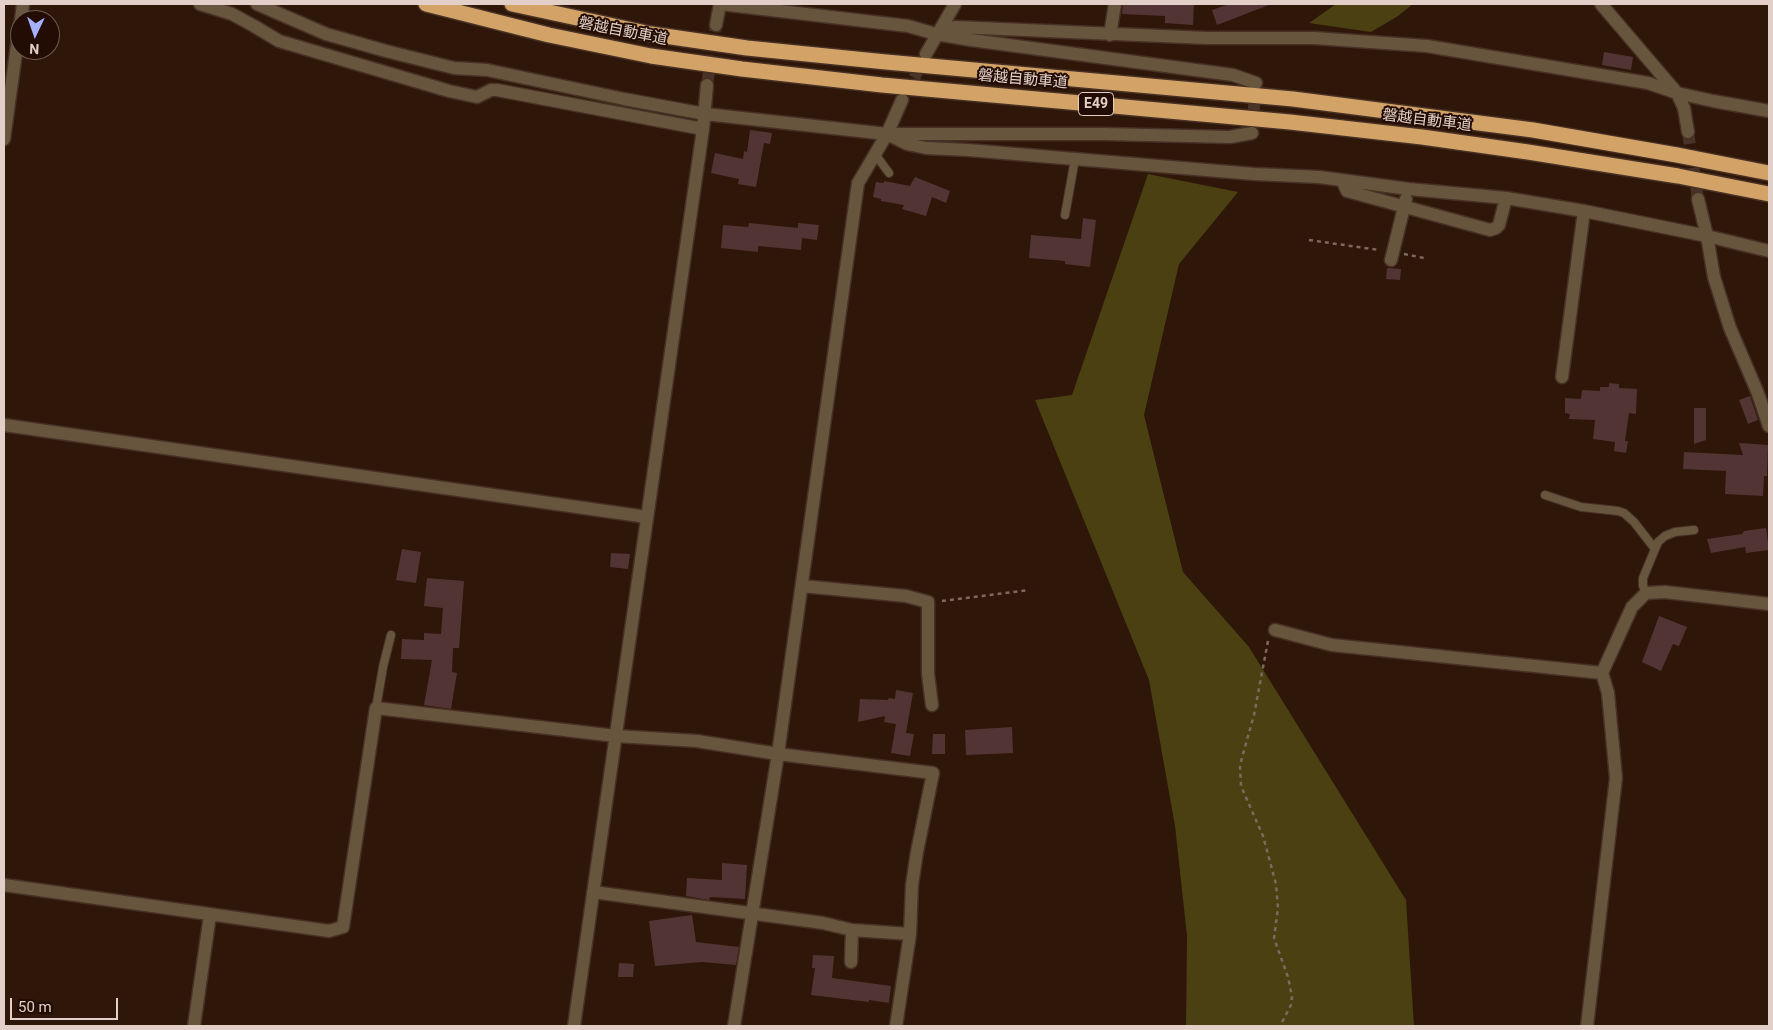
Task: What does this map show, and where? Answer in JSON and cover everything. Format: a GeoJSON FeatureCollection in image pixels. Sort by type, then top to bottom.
{"type":"FeatureCollection","features":[{"type":"Feature","properties":{"kind":"highway","name":"磐越自動車道"},"geometry":{"type":"LineString","coordinates":[[426,4],[549,35],[651,56],[882,85],[1290,122],[1422,137],[1678,176],[1769,194]]}},
{"type":"Feature","properties":{"kind":"highway","name":"磐越自動車道"},"geometry":{"type":"LineString","coordinates":[[512,4],[651,34],[747,48],[1311,102],[1534,130],[1769,173]]}},
{"type":"Feature","properties":{"kind":"street"},"geometry":{"type":"LineString","coordinates":[[200,4],[232,14],[278,41],[449,91],[477,97],[491,90],[498,90],[703,129]]}},
{"type":"Feature","properties":{"kind":"street"},"geometry":{"type":"LineString","coordinates":[[257,4],[326,34],[454,68],[487,70],[705,114],[886,134],[1104,134],[1230,138],[1252,133]]}},
{"type":"Feature","properties":{"kind":"street"},"geometry":{"type":"LineString","coordinates":[[716,25],[720,4],[908,26],[936,34],[1233,75],[1256,83]]}},
{"type":"Feature","properties":{"kind":"street"},"geometry":{"type":"LineString","coordinates":[[926,54],[955,4]]}},
{"type":"Feature","properties":{"kind":"street"},"geometry":{"type":"LineString","coordinates":[[1110,35],[1115,4]]}},
{"type":"Feature","properties":{"kind":"street"},"geometry":{"type":"LineString","coordinates":[[1601,4],[1676,93],[1684,108],[1688,132]]}},
{"type":"Feature","properties":{"kind":"street"},"geometry":{"type":"LineString","coordinates":[[936,34],[946,28],[956,27],[1207,38],[1314,38],[1427,46],[1648,83],[1676,93],[1769,111]]}},
{"type":"Feature","properties":{"kind":"street"},"geometry":{"type":"LineString","coordinates":[[4,139],[15,60]]}},
{"type":"Feature","properties":{"kind":"street"},"geometry":{"type":"LineString","coordinates":[[574,1026],[703,129],[707,85]]}},
{"type":"Feature","properties":{"kind":"street"},"geometry":{"type":"LineString","coordinates":[[734,1026],[778,754],[858,183],[886,134],[902,100]]}},
{"type":"Feature","properties":{"kind":"street"},"geometry":{"type":"LineString","coordinates":[[886,134],[907,144],[926,148],[1342,180],[1409,189],[1506,198],[1584,211],[1707,236],[1769,251]]}},
{"type":"Feature","properties":{"kind":"street"},"geometry":{"type":"LineString","coordinates":[[1342,180],[1347,191],[1490,230],[1499,225],[1506,198]]}},
{"type":"Feature","properties":{"kind":"street"},"geometry":{"type":"LineString","coordinates":[[1392,256],[1409,189]]}},
{"type":"Feature","properties":{"kind":"street"},"geometry":{"type":"LineString","coordinates":[[1698,199],[1714,277],[1730,328],[1757,391],[1769,426]]}},
{"type":"Feature","properties":{"kind":"street"},"geometry":{"type":"LineString","coordinates":[[1562,377],[1584,211]]}},
{"type":"Feature","properties":{"kind":"street"},"geometry":{"type":"LineString","coordinates":[[4,426],[648,517]]}},
{"type":"Feature","properties":{"kind":"street"},"geometry":{"type":"LineString","coordinates":[[802,586],[906,596],[928,602],[928,674],[932,705]]}},
{"type":"Feature","properties":{"kind":"street"},"geometry":{"type":"LineString","coordinates":[[1587,1026],[1616,778],[1608,693],[1602,673],[1632,606],[1646,593],[1666,592],[1769,604]]}},
{"type":"Feature","properties":{"kind":"street"},"geometry":{"type":"LineString","coordinates":[[1275,630],[1332,645],[1602,673]]}},
{"type":"Feature","properties":{"kind":"street"},"geometry":{"type":"LineString","coordinates":[[4,884],[329,931],[343,926],[376,708],[616,736],[697,741],[778,754],[933,773],[912,885],[910,934],[896,1026]]}},
{"type":"Feature","properties":{"kind":"street"},"geometry":{"type":"LineString","coordinates":[[593,892],[823,923],[852,930],[910,934]]}},
{"type":"Feature","properties":{"kind":"street"},"geometry":{"type":"LineString","coordinates":[[194,1026],[210,915]]}},
{"type":"Feature","properties":{"kind":"street"},"geometry":{"type":"LineString","coordinates":[[850,962],[852,930]]}},
{"type":"Feature","properties":{"kind":"lane"},"geometry":{"type":"LineString","coordinates":[[875,154],[889,173]]}},
{"type":"Feature","properties":{"kind":"lane"},"geometry":{"type":"LineString","coordinates":[[1066,215],[1075,160]]}},
{"type":"Feature","properties":{"kind":"lane"},"geometry":{"type":"LineString","coordinates":[[1545,495],[1581,507],[1624,513],[1634,522],[1655,549]]}},
{"type":"Feature","properties":{"kind":"lane"},"geometry":{"type":"LineString","coordinates":[[1646,593],[1642,586],[1643,578],[1658,542],[1665,536],[1675,532],[1694,530]]}},
{"type":"Feature","properties":{"kind":"lane"},"geometry":{"type":"LineString","coordinates":[[376,708],[391,635]]}},
{"type":"Feature","properties":{"kind":"path"},"geometry":{"type":"LineString","coordinates":[[1309,240],[1392,256],[1424,258]]}},
{"type":"Feature","properties":{"kind":"path"},"geometry":{"type":"LineString","coordinates":[[928,602],[1029,590]]}},
{"type":"Feature","properties":{"kind":"path"},"geometry":{"type":"LineString","coordinates":[[1275,630],[1269,638],[1254,714],[1240,765],[1240,779],[1241,786],[1263,836],[1276,884],[1278,908],[1274,938],[1288,978],[1292,997],[1291,1005],[1280,1026]]}},
{"type":"Feature","properties":{"kind":"shaded area"},"geometry":{"type":"Polygon","coordinates":[[[1336,4],[1413,4],[1398,16],[1371,32],[1309,23],[1336,4]]]}},
{"type":"Feature","properties":{"kind":"shaded area"},"geometry":{"type":"Polygon","coordinates":[[[1148,174],[1238,192],[1179,264],[1144,415],[1183,572],[1249,647],[1406,900],[1414,1026],[1186,1026],[1187,936],[1175,826],[1149,680],[1035,400],[1072,395],[1148,174]]]}},
{"type":"Feature","properties":{"kind":"building"},"geometry":{"type":"Polygon","coordinates":[[[1123,4],[1194,4],[1193,25],[1165,23],[1165,16],[1122,14],[1123,4]]]}},
{"type":"Feature","properties":{"kind":"building"},"geometry":{"type":"Polygon","coordinates":[[[1229,4],[1269,5],[1217,25],[1212,10],[1229,4]]]}},
{"type":"Feature","properties":{"kind":"building"},"geometry":{"type":"Polygon","coordinates":[[[1604,52],[1633,57],[1631,70],[1602,65],[1604,52]]]}},
{"type":"Feature","properties":{"kind":"building"},"geometry":{"type":"Polygon","coordinates":[[[750,130],[772,133],[770,144],[764,143],[756,187],[738,184],[739,179],[711,173],[715,153],[743,159],[744,151],[747,152],[750,130]]]}},
{"type":"Feature","properties":{"kind":"building"},"geometry":{"type":"Polygon","coordinates":[[[915,177],[950,191],[946,203],[932,197],[926,216],[902,209],[904,205],[881,201],[881,199],[873,197],[876,182],[884,183],[884,181],[910,186],[915,177]]]}},
{"type":"Feature","properties":{"kind":"building"},"geometry":{"type":"Polygon","coordinates":[[[1083,218],[1096,220],[1090,267],[1065,264],[1065,261],[1029,258],[1031,235],[1081,239],[1083,218]]]}},
{"type":"Feature","properties":{"kind":"building"},"geometry":{"type":"Polygon","coordinates":[[[749,223],[798,228],[798,223],[819,225],[817,240],[802,238],[801,250],[758,246],[758,252],[721,248],[723,225],[748,227],[749,223]]]}},
{"type":"Feature","properties":{"kind":"building"},"geometry":{"type":"Polygon","coordinates":[[[1387,268],[1401,269],[1400,280],[1386,279],[1387,268]]]}},
{"type":"Feature","properties":{"kind":"building"},"geometry":{"type":"Polygon","coordinates":[[[1609,383],[1619,384],[1619,388],[1637,389],[1636,414],[1629,413],[1625,441],[1628,441],[1626,453],[1614,451],[1615,442],[1593,439],[1595,420],[1569,419],[1570,414],[1565,413],[1565,398],[1581,399],[1582,390],[1600,391],[1600,387],[1609,387],[1609,383]]]}},
{"type":"Feature","properties":{"kind":"building"},"geometry":{"type":"Polygon","coordinates":[[[1750,396],[1758,420],[1748,424],[1739,400],[1750,396]]]}},
{"type":"Feature","properties":{"kind":"building"},"geometry":{"type":"Polygon","coordinates":[[[1694,408],[1706,408],[1706,440],[1694,444],[1694,408]]]}},
{"type":"Feature","properties":{"kind":"building"},"geometry":{"type":"Polygon","coordinates":[[[1739,443],[1768,445],[1767,476],[1764,476],[1763,496],[1725,494],[1726,471],[1683,469],[1684,452],[1743,455],[1739,443]]]}},
{"type":"Feature","properties":{"kind":"building"},"geometry":{"type":"Polygon","coordinates":[[[1766,528],[1769,550],[1746,553],[1745,547],[1711,553],[1707,539],[1766,528]]]}},
{"type":"Feature","properties":{"kind":"building"},"geometry":{"type":"Polygon","coordinates":[[[402,549],[421,552],[416,583],[396,580],[402,549]]]}},
{"type":"Feature","properties":{"kind":"building"},"geometry":{"type":"Polygon","coordinates":[[[611,553],[630,554],[628,569],[610,567],[611,553]]]}},
{"type":"Feature","properties":{"kind":"building"},"geometry":{"type":"Polygon","coordinates":[[[427,578],[464,581],[459,648],[453,648],[452,672],[457,673],[451,709],[424,705],[432,660],[401,659],[402,639],[424,640],[424,633],[441,634],[443,608],[424,606],[427,578]]]}},
{"type":"Feature","properties":{"kind":"building"},"geometry":{"type":"Polygon","coordinates":[[[1659,616],[1687,627],[1679,646],[1673,644],[1661,671],[1642,662],[1659,616]]]}},
{"type":"Feature","properties":{"kind":"building"},"geometry":{"type":"Polygon","coordinates":[[[896,690],[913,693],[906,733],[914,734],[910,756],[891,753],[896,724],[884,722],[885,716],[858,722],[860,699],[895,699],[896,690]]]}},
{"type":"Feature","properties":{"kind":"building"},"geometry":{"type":"Polygon","coordinates":[[[1012,727],[1013,753],[966,755],[965,730],[1012,727]]]}},
{"type":"Feature","properties":{"kind":"building"},"geometry":{"type":"Polygon","coordinates":[[[933,734],[945,734],[945,754],[932,754],[933,734]]]}},
{"type":"Feature","properties":{"kind":"building"},"geometry":{"type":"Polygon","coordinates":[[[722,863],[747,865],[745,899],[710,897],[709,900],[686,896],[687,878],[722,880],[722,863]]]}},
{"type":"Feature","properties":{"kind":"building"},"geometry":{"type":"Polygon","coordinates":[[[692,915],[696,942],[739,947],[736,965],[702,962],[655,966],[649,921],[692,915]]]}},
{"type":"Feature","properties":{"kind":"building"},"geometry":{"type":"Polygon","coordinates":[[[813,955],[834,956],[832,978],[891,986],[889,1003],[811,995],[815,968],[812,968],[813,955]]]}},
{"type":"Feature","properties":{"kind":"building"},"geometry":{"type":"Polygon","coordinates":[[[619,963],[634,964],[633,977],[618,977],[619,963]]]}},
{"type":"Feature","properties":{"kind":"tunnel"},"geometry":{"type":"LineString","coordinates":[[707,85],[716,25]]}},
{"type":"Feature","properties":{"kind":"tunnel"},"geometry":{"type":"LineString","coordinates":[[906,94],[924,59]]}},
{"type":"Feature","properties":{"kind":"tunnel"},"geometry":{"type":"LineString","coordinates":[[1253,128],[1255,86]]}},
{"type":"Feature","properties":{"kind":"tunnel"},"geometry":{"type":"LineString","coordinates":[[1688,132],[1698,199]]}}]}
